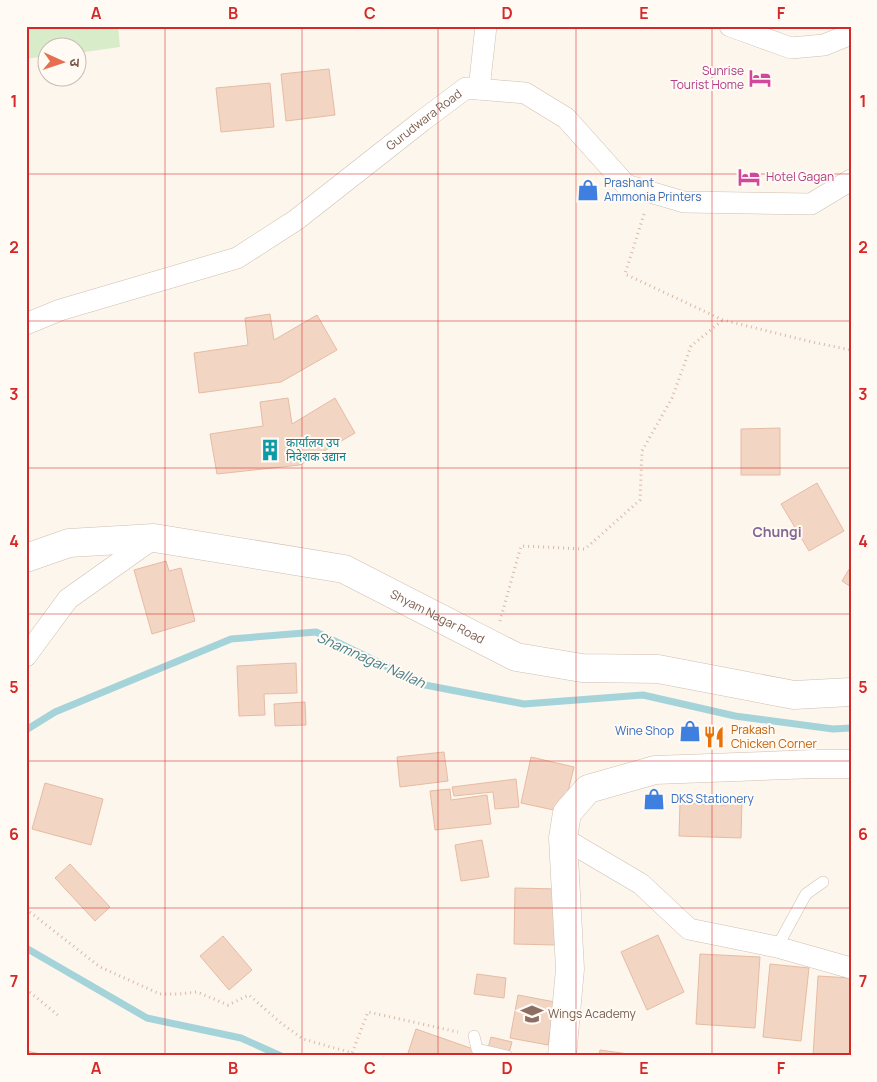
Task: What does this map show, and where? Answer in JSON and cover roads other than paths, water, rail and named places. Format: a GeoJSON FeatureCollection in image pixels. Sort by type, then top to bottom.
{"type":"FeatureCollection","features":[{"type":"Feature","properties":{"kind":"street"},"geometry":{"type":"LineString","coordinates":[[479,90],[486,26]]}},
{"type":"Feature","properties":{"kind":"street"},"geometry":{"type":"LineString","coordinates":[[730,26],[790,48],[824,44],[851,34]]}},
{"type":"Feature","properties":{"kind":"street","name":"Gurudwara Road"},"geometry":{"type":"LineString","coordinates":[[26,324],[60,310],[237,258],[296,220],[466,88],[525,93],[566,118],[626,185],[684,202],[811,204],[851,180]]}},
{"type":"Feature","properties":{"kind":"street"},"geometry":{"type":"LineString","coordinates":[[26,656],[68,599],[154,538]]}},
{"type":"Feature","properties":{"kind":"street","name":"Shyam Nagar Road"},"geometry":{"type":"LineString","coordinates":[[26,558],[69,543],[154,538],[344,569],[516,657],[582,668],[658,669],[794,695],[851,692]]}},
{"type":"Feature","properties":{"kind":"street"},"geometry":{"type":"LineString","coordinates":[[562,1056],[570,969],[563,838],[567,813],[588,789],[655,770],[851,764]]}},
{"type":"Feature","properties":{"kind":"street"},"geometry":{"type":"LineString","coordinates":[[563,838],[641,884],[689,929],[777,946],[851,968]]}},
{"type":"Feature","properties":{"kind":"lane"},"geometry":{"type":"LineString","coordinates":[[777,946],[806,894],[823,882]]}},
{"type":"Feature","properties":{"kind":"lane"},"geometry":{"type":"LineString","coordinates":[[474,1036],[477,1049],[507,1056]]}},
{"type":"Feature","properties":{"kind":"waterway","name":"Shamnagar Nallah"},"geometry":{"type":"LineString","coordinates":[[26,730],[55,712],[231,639],[316,632],[425,685],[524,704],[643,695],[735,716],[833,729],[851,728]]}},
{"type":"Feature","properties":{"kind":"waterway"},"geometry":{"type":"LineString","coordinates":[[26,948],[147,1018],[241,1038],[281,1056]]}},
{"type":"Feature","properties":{"kind":"place","name":"Sunrise Tourist Home"},"geometry":{"type":"Point","coordinates":[760,78]}},
{"type":"Feature","properties":{"kind":"place","name":"Hotel Gagan"},"geometry":{"type":"Point","coordinates":[749,177]}},
{"type":"Feature","properties":{"kind":"place","name":"Prashant Ammonia Printers"},"geometry":{"type":"Point","coordinates":[588,190]}},
{"type":"Feature","properties":{"kind":"place","name":"कार्यालय उप निदेशक उद्यान"},"geometry":{"type":"Point","coordinates":[270,450]}},
{"type":"Feature","properties":{"kind":"place","name":"Wine Shop"},"geometry":{"type":"Point","coordinates":[690,731]}},
{"type":"Feature","properties":{"kind":"place","name":"Prakash Chicken Corner"},"geometry":{"type":"Point","coordinates":[714,737]}},
{"type":"Feature","properties":{"kind":"place","name":"DKS Stationery"},"geometry":{"type":"Point","coordinates":[654,799]}},
{"type":"Feature","properties":{"kind":"place","name":"Wings Academy"},"geometry":{"type":"Point","coordinates":[532,1014]}},
{"type":"Feature","properties":{"kind":"district","name":"Chungi"},"geometry":{"type":"Point","coordinates":[777,532]}}]}
